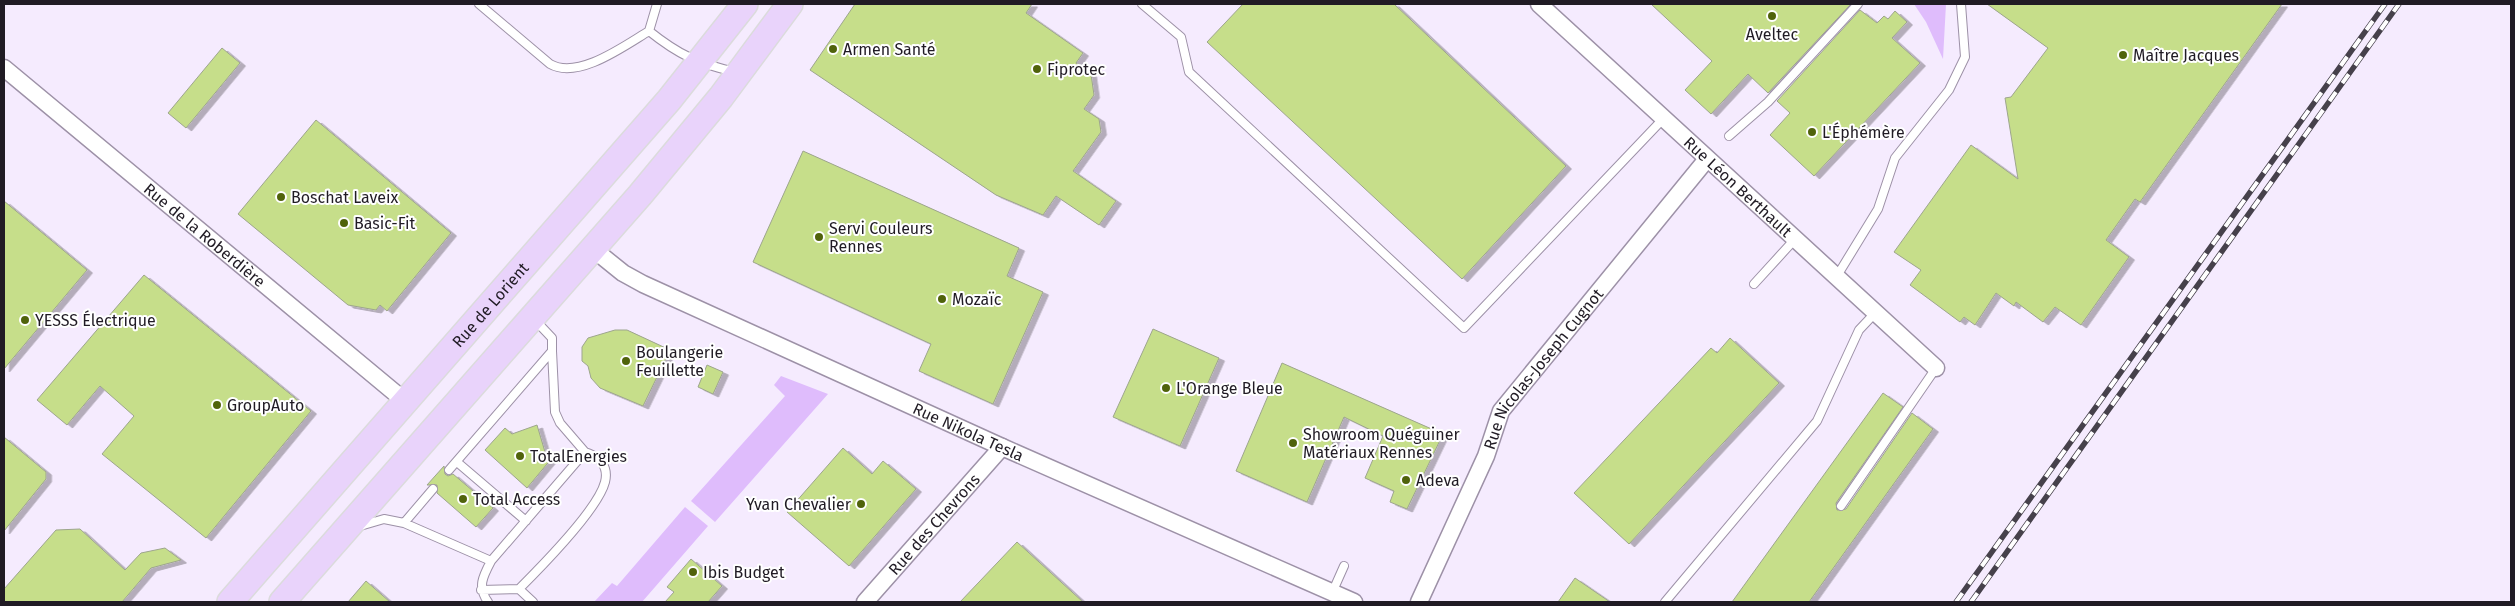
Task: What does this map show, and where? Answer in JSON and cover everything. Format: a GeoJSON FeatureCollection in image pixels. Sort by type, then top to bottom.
{"type":"FeatureCollection","features":[{"type":"Feature","properties":{"kind":"main road","name":"Rue de Lorient"},"geometry":{"type":"LineString","coordinates":[[230,602],[700,63],[745,4]]}},
{"type":"Feature","properties":{"kind":"main road"},"geometry":{"type":"LineString","coordinates":[[282,602],[693,132],[740,73],[790,4]]}},
{"type":"Feature","properties":{"kind":"street","name":"Rue Léon Berthault"},"geometry":{"type":"LineString","coordinates":[[1539,4],[1936,368]]}},
{"type":"Feature","properties":{"kind":"street","name":"Rue de la Roberdière"},"geometry":{"type":"LineString","coordinates":[[4,68],[406,402]]}},
{"type":"Feature","properties":{"kind":"street","name":"Rue Nicolas-Joseph Cugnot"},"geometry":{"type":"LineString","coordinates":[[1419,602],[1486,456],[1501,411],[1707,159]]}},
{"type":"Feature","properties":{"kind":"street","name":"Rue Nikola Tesla"},"geometry":{"type":"LineString","coordinates":[[592,248],[623,273],[643,284],[1002,447],[1354,602]]}},
{"type":"Feature","properties":{"kind":"street","name":"Rue des Chevrons"},"geometry":{"type":"LineString","coordinates":[[866,602],[1002,447]]}},
{"type":"Feature","properties":{"kind":"lane"},"geometry":{"type":"LineString","coordinates":[[479,4],[550,64],[562,68],[586,65],[649,32],[657,4]]}},
{"type":"Feature","properties":{"kind":"lane"},"geometry":{"type":"LineString","coordinates":[[1142,4],[1181,37],[1190,72],[1464,328],[1663,119]]}},
{"type":"Feature","properties":{"kind":"lane"},"geometry":{"type":"LineString","coordinates":[[1729,136],[1768,102],[1858,4]]}},
{"type":"Feature","properties":{"kind":"lane"},"geometry":{"type":"LineString","coordinates":[[1837,276],[1878,209],[1895,158],[1949,90],[1965,57],[1961,4]]}},
{"type":"Feature","properties":{"kind":"lane"},"geometry":{"type":"LineString","coordinates":[[649,32],[672,50],[700,63],[740,73]]}},
{"type":"Feature","properties":{"kind":"lane"},"geometry":{"type":"LineString","coordinates":[[1754,284],[1796,238]]}},
{"type":"Feature","properties":{"kind":"lane"},"geometry":{"type":"LineString","coordinates":[[1665,602],[1817,421],[1859,330],[1876,312]]}},
{"type":"Feature","properties":{"kind":"lane"},"geometry":{"type":"LineString","coordinates":[[519,590],[588,511],[603,488],[606,471],[597,455],[585,452],[560,423],[555,412],[552,338],[531,317]]}},
{"type":"Feature","properties":{"kind":"lane"},"geometry":{"type":"LineString","coordinates":[[450,470],[552,351]]}},
{"type":"Feature","properties":{"kind":"lane"},"geometry":{"type":"LineString","coordinates":[[1841,506],[1936,368]]}},
{"type":"Feature","properties":{"kind":"lane"},"geometry":{"type":"LineString","coordinates":[[488,602],[481,590],[483,576],[492,561],[585,452]]}},
{"type":"Feature","properties":{"kind":"lane"},"geometry":{"type":"LineString","coordinates":[[457,462],[526,521]]}},
{"type":"Feature","properties":{"kind":"lane"},"geometry":{"type":"LineString","coordinates":[[404,523],[433,489]]}},
{"type":"Feature","properties":{"kind":"lane"},"geometry":{"type":"LineString","coordinates":[[338,537],[365,523],[384,519],[404,523],[492,561]]}},
{"type":"Feature","properties":{"kind":"lane"},"geometry":{"type":"LineString","coordinates":[[1332,593],[1344,566]]}},
{"type":"Feature","properties":{"kind":"lane"},"geometry":{"type":"LineString","coordinates":[[481,590],[519,590],[533,602]]}},
{"type":"Feature","properties":{"kind":"shaded area"},"geometry":{"type":"Polygon","coordinates":[[[1914,4],[1946,4],[1943,59],[1926,22],[1914,4]]]}},
{"type":"Feature","properties":{"kind":"shaded area"},"geometry":{"type":"Polygon","coordinates":[[[781,376],[828,394],[715,522],[691,501],[785,396],[774,385],[781,376]]]}},
{"type":"Feature","properties":{"kind":"shaded area"},"geometry":{"type":"Polygon","coordinates":[[[685,507],[708,526],[642,602],[594,602],[612,583],[617,586],[685,507]]]}},
{"type":"Feature","properties":{"kind":"building"},"geometry":{"type":"Polygon","coordinates":[[[855,4],[1032,4],[1026,13],[1083,53],[1076,63],[1091,74],[1094,95],[1084,109],[1099,119],[1101,132],[1073,171],[1116,201],[1099,225],[1056,196],[1043,215],[996,195],[810,70],[855,4]]]}},
{"type":"Feature","properties":{"kind":"building"},"geometry":{"type":"Polygon","coordinates":[[[1243,4],[1394,4],[1566,166],[1462,279],[1207,42],[1243,4]]]}},
{"type":"Feature","properties":{"kind":"building"},"geometry":{"type":"Polygon","coordinates":[[[1651,4],[1851,4],[1768,93],[1748,74],[1711,114],[1685,90],[1712,61],[1651,4]]]}},
{"type":"Feature","properties":{"kind":"building"},"geometry":{"type":"Polygon","coordinates":[[[1987,4],[2282,4],[2140,202],[2135,199],[2106,240],[2129,257],[2081,325],[2055,307],[2043,322],[2016,302],[2014,306],[1996,293],[1975,325],[1964,317],[1960,322],[1910,285],[1921,270],[1894,252],[1971,145],[2018,179],[2005,98],[2011,97],[2048,48],[1987,4]]]}},
{"type":"Feature","properties":{"kind":"building"},"geometry":{"type":"Polygon","coordinates":[[[1860,10],[1877,23],[1884,16],[1888,19],[1895,11],[1907,22],[1892,38],[1920,63],[1814,176],[1770,135],[1790,113],[1777,101],[1860,10]]]}},
{"type":"Feature","properties":{"kind":"building"},"geometry":{"type":"Polygon","coordinates":[[[222,48],[240,63],[186,128],[168,113],[222,48]]]}},
{"type":"Feature","properties":{"kind":"building","name":"Basic-Fit"},"geometry":{"type":"Polygon","coordinates":[[[316,120],[451,233],[387,311],[380,305],[376,310],[348,305],[238,214],[316,120]]]}},
{"type":"Feature","properties":{"kind":"building"},"geometry":{"type":"Polygon","coordinates":[[[803,151],[1019,248],[1007,276],[1043,292],[993,404],[919,371],[931,344],[753,262],[803,151]]]}},
{"type":"Feature","properties":{"kind":"building","name":"YESSS Électrique"},"geometry":{"type":"Polygon","coordinates":[[[4,201],[87,270],[4,369],[4,201]]]}},
{"type":"Feature","properties":{"kind":"building","name":"GroupAuto"},"geometry":{"type":"Polygon","coordinates":[[[144,275],[311,411],[206,538],[102,454],[134,416],[100,386],[67,425],[37,400],[144,275]]]}},
{"type":"Feature","properties":{"kind":"building","name":"L'Orange Bleue"},"geometry":{"type":"Polygon","coordinates":[[[1153,329],[1219,358],[1180,446],[1113,417],[1153,329]]]}},
{"type":"Feature","properties":{"kind":"building"},"geometry":{"type":"Polygon","coordinates":[[[615,330],[627,330],[670,350],[643,406],[600,388],[591,378],[588,366],[582,361],[582,347],[588,338],[615,330]]]}},
{"type":"Feature","properties":{"kind":"building"},"geometry":{"type":"Polygon","coordinates":[[[1730,338],[1779,383],[1629,544],[1574,493],[1711,348],[1717,353],[1730,338]]]}},
{"type":"Feature","properties":{"kind":"building"},"geometry":{"type":"Polygon","coordinates":[[[1282,363],[1443,434],[1407,509],[1390,502],[1394,491],[1365,478],[1383,436],[1344,417],[1307,502],[1236,471],[1282,363]]]}},
{"type":"Feature","properties":{"kind":"building"},"geometry":{"type":"Polygon","coordinates":[[[707,365],[723,372],[713,394],[698,387],[707,365]]]}},
{"type":"Feature","properties":{"kind":"building"},"geometry":{"type":"Polygon","coordinates":[[[1883,393],[1903,407],[1836,503],[1837,510],[1846,509],[1912,413],[1933,429],[1809,602],[1732,602],[1883,393]]]}},
{"type":"Feature","properties":{"kind":"building","name":"TotalEnergies"},"geometry":{"type":"Polygon","coordinates":[[[537,425],[545,452],[552,458],[527,488],[485,450],[505,428],[512,434],[537,425]]]}},
{"type":"Feature","properties":{"kind":"building"},"geometry":{"type":"Polygon","coordinates":[[[4,437],[46,472],[46,479],[4,531],[4,437]]]}},
{"type":"Feature","properties":{"kind":"building"},"geometry":{"type":"Polygon","coordinates":[[[843,448],[872,474],[883,461],[916,489],[849,566],[787,512],[843,448]]]}},
{"type":"Feature","properties":{"kind":"building","name":"Total Access"},"geometry":{"type":"Polygon","coordinates":[[[444,466],[445,474],[448,476],[453,474],[493,508],[476,527],[437,493],[437,485],[427,485],[444,466]]]}},
{"type":"Feature","properties":{"kind":"building"},"geometry":{"type":"Polygon","coordinates":[[[80,529],[125,570],[141,553],[165,548],[181,560],[151,568],[122,602],[4,602],[4,589],[56,530],[80,529]]]}},
{"type":"Feature","properties":{"kind":"building"},"geometry":{"type":"Polygon","coordinates":[[[1017,542],[1083,602],[960,602],[1017,542]]]}},
{"type":"Feature","properties":{"kind":"building","name":"Ibis Budget"},"geometry":{"type":"Polygon","coordinates":[[[691,559],[722,586],[708,602],[665,602],[674,592],[667,587],[691,559]]]}},
{"type":"Feature","properties":{"kind":"building"},"geometry":{"type":"Polygon","coordinates":[[[1575,578],[1610,602],[1558,602],[1575,578]]]}},
{"type":"Feature","properties":{"kind":"building"},"geometry":{"type":"Polygon","coordinates":[[[366,581],[390,602],[348,602],[366,581]]]}},
{"type":"Feature","properties":{"kind":"railway"},"geometry":{"type":"LineString","coordinates":[[1956,602],[2385,4]]}},
{"type":"Feature","properties":{"kind":"railway"},"geometry":{"type":"LineString","coordinates":[[1971,602],[2399,4]]}},
{"type":"Feature","properties":{"kind":"place","name":"Aveltec"},"geometry":{"type":"Point","coordinates":[1772,16]}},
{"type":"Feature","properties":{"kind":"place","name":"Armen Santé"},"geometry":{"type":"Point","coordinates":[833,49]}},
{"type":"Feature","properties":{"kind":"place","name":"Maître Jacques"},"geometry":{"type":"Point","coordinates":[2123,55]}},
{"type":"Feature","properties":{"kind":"place","name":"Fiprotec"},"geometry":{"type":"Point","coordinates":[1037,69]}},
{"type":"Feature","properties":{"kind":"place","name":"L'Éphémère"},"geometry":{"type":"Point","coordinates":[1812,132]}},
{"type":"Feature","properties":{"kind":"place","name":"Boschat Laveix"},"geometry":{"type":"Point","coordinates":[281,197]}},
{"type":"Feature","properties":{"kind":"place","name":"Basic-Fit"},"geometry":{"type":"Point","coordinates":[344,223]}},
{"type":"Feature","properties":{"kind":"place","name":"Servi Couleurs Rennes"},"geometry":{"type":"Point","coordinates":[819,237]}},
{"type":"Feature","properties":{"kind":"place","name":"Mozaïc"},"geometry":{"type":"Point","coordinates":[942,299]}},
{"type":"Feature","properties":{"kind":"place","name":"YESSS Électrique"},"geometry":{"type":"Point","coordinates":[25,320]}},
{"type":"Feature","properties":{"kind":"place","name":"Boulangerie Feuillette"},"geometry":{"type":"Point","coordinates":[626,361]}},
{"type":"Feature","properties":{"kind":"place","name":"L'Orange Bleue"},"geometry":{"type":"Point","coordinates":[1166,388]}},
{"type":"Feature","properties":{"kind":"place","name":"GroupAuto"},"geometry":{"type":"Point","coordinates":[217,405]}},
{"type":"Feature","properties":{"kind":"place","name":"Showroom Quéguiner Matériaux Rennes"},"geometry":{"type":"Point","coordinates":[1293,443]}},
{"type":"Feature","properties":{"kind":"place","name":"TotalEnergies"},"geometry":{"type":"Point","coordinates":[520,456]}},
{"type":"Feature","properties":{"kind":"place","name":"Adeva"},"geometry":{"type":"Point","coordinates":[1406,480]}},
{"type":"Feature","properties":{"kind":"place","name":"Total Access"},"geometry":{"type":"Point","coordinates":[463,499]}},
{"type":"Feature","properties":{"kind":"place","name":"Yvan Chevalier"},"geometry":{"type":"Point","coordinates":[861,504]}},
{"type":"Feature","properties":{"kind":"place","name":"Ibis Budget"},"geometry":{"type":"Point","coordinates":[693,572]}}]}
